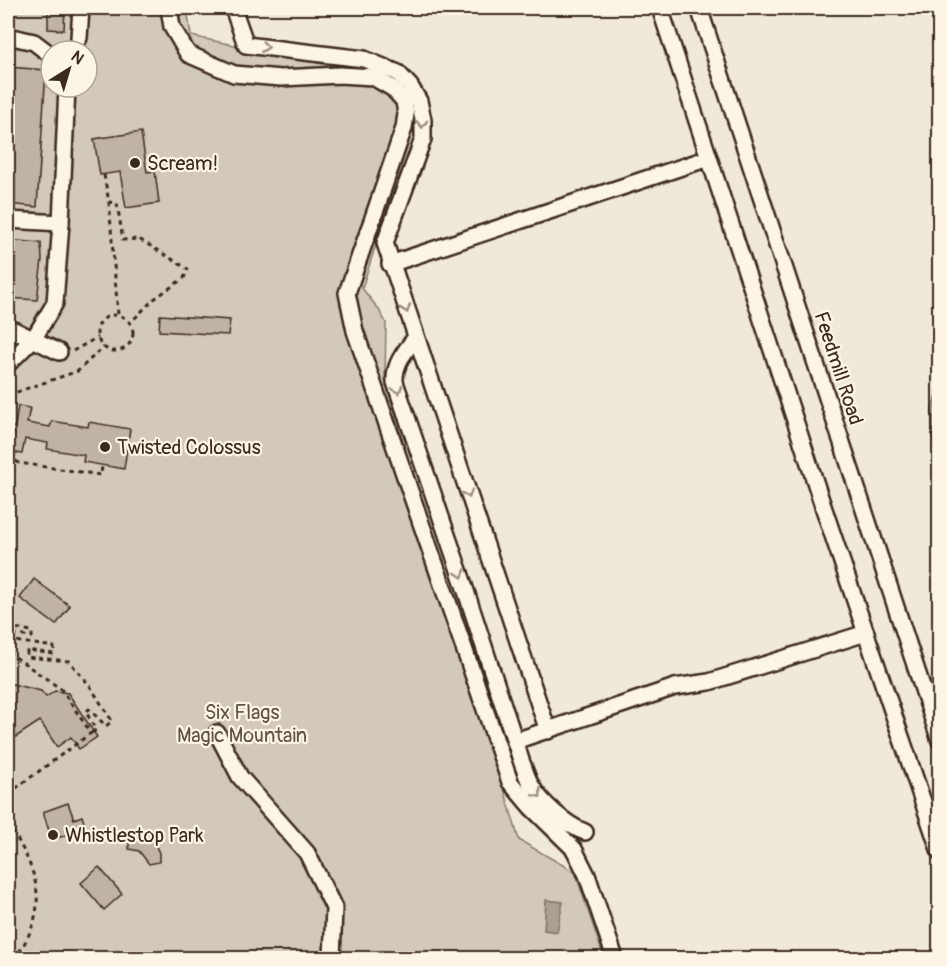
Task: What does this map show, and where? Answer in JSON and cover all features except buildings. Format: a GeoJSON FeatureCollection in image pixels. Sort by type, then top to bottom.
{"type":"FeatureCollection","features":[{"type":"Feature","properties":{"kind":"street"},"geometry":{"type":"LineString","coordinates":[[79,39],[81,8]]}},
{"type":"Feature","properties":{"kind":"street"},"geometry":{"type":"LineString","coordinates":[[169,8],[172,27],[188,54],[234,74],[281,78],[340,75],[373,77],[392,88],[404,100],[406,114],[404,128],[346,292],[355,331],[510,782],[531,807],[574,849],[587,875],[615,958]]}},
{"type":"Feature","properties":{"kind":"street"},"geometry":{"type":"LineString","coordinates":[[233,8],[246,45],[364,59],[398,73],[410,86],[419,101],[423,120],[423,139],[385,243],[390,264],[548,730]]}},
{"type":"Feature","properties":{"kind":"street"},"geometry":{"type":"LineString","coordinates":[[660,8],[939,852]]}},
{"type":"Feature","properties":{"kind":"street","name":"Feedmill Road"},"geometry":{"type":"LineString","coordinates":[[699,8],[939,741]]}},
{"type":"Feature","properties":{"kind":"street"},"geometry":{"type":"LineString","coordinates":[[8,36],[34,42],[39,46]]}},
{"type":"Feature","properties":{"kind":"street"},"geometry":{"type":"LineString","coordinates":[[8,364],[34,338],[55,303],[66,99]]}},
{"type":"Feature","properties":{"kind":"street"},"geometry":{"type":"LineString","coordinates":[[390,264],[709,158]]}},
{"type":"Feature","properties":{"kind":"street"},"geometry":{"type":"LineString","coordinates":[[8,220],[61,223]]}},
{"type":"Feature","properties":{"kind":"street"},"geometry":{"type":"LineString","coordinates":[[8,327],[59,352]]}},
{"type":"Feature","properties":{"kind":"street"},"geometry":{"type":"LineString","coordinates":[[415,338],[400,358],[395,371],[395,382],[515,741],[530,784],[538,796],[577,830],[585,832]]}},
{"type":"Feature","properties":{"kind":"street"},"geometry":{"type":"LineString","coordinates":[[515,741],[675,687],[709,682],[866,633]]}},
{"type":"Feature","properties":{"kind":"street"},"geometry":{"type":"LineString","coordinates":[[217,733],[240,777],[307,853],[334,908],[332,958]]}},
{"type":"Feature","properties":{"kind":"path"},"geometry":{"type":"LineString","coordinates":[[104,175],[109,202],[118,315]]}},
{"type":"Feature","properties":{"kind":"path"},"geometry":{"type":"LineString","coordinates":[[109,202],[117,203],[123,240],[139,239],[188,269],[184,278],[154,299],[129,324]]}},
{"type":"Feature","properties":{"kind":"path"},"geometry":{"type":"LineString","coordinates":[[112,315],[118,315],[129,324],[132,338],[125,347],[114,351],[104,347],[97,331],[101,321],[112,315]]}},
{"type":"Feature","properties":{"kind":"path"},"geometry":{"type":"LineString","coordinates":[[59,352],[72,352],[98,337]]}},
{"type":"Feature","properties":{"kind":"path"},"geometry":{"type":"LineString","coordinates":[[8,395],[78,371],[104,347]]}},
{"type":"Feature","properties":{"kind":"path"},"geometry":{"type":"LineString","coordinates":[[8,456],[19,463],[101,475],[102,465]]}},
{"type":"Feature","properties":{"kind":"path"},"geometry":{"type":"LineString","coordinates":[[8,615],[10,621],[8,621]]}},
{"type":"Feature","properties":{"kind":"path"},"geometry":{"type":"LineString","coordinates":[[8,627],[32,631],[32,637],[8,634]]}},
{"type":"Feature","properties":{"kind":"path"},"geometry":{"type":"LineString","coordinates":[[8,640],[54,647],[54,654],[27,650],[27,657],[69,662],[90,686],[112,721],[106,726],[89,709],[86,712],[96,730],[8,794]]}},
{"type":"Feature","properties":{"kind":"path"},"geometry":{"type":"LineString","coordinates":[[8,652],[61,688],[91,733]]}},
{"type":"Feature","properties":{"kind":"path"},"geometry":{"type":"LineString","coordinates":[[8,824],[33,870],[38,897],[33,923],[24,945],[15,958]]}},
{"type":"Feature","properties":{"kind":"path"},"geometry":{"type":"LineString","coordinates":[[18,954],[22,958]]}},
{"type":"Feature","properties":{"kind":"green space","name":"Six Flags Magic Mountain"},"geometry":{"type":"Polygon","coordinates":[[[8,8],[187,8],[191,36],[383,77],[414,126],[362,288],[386,323],[385,379],[519,840],[575,872],[604,958],[8,958],[8,8]]]}},
{"type":"Feature","properties":{"kind":"shaded area"},"geometry":{"type":"Polygon","coordinates":[[[939,385],[939,519],[935,499],[932,409],[939,385]]]}},
{"type":"Feature","properties":{"kind":"shaded area"},"geometry":{"type":"Polygon","coordinates":[[[546,900],[563,902],[557,932],[544,930],[546,900]]]}},
{"type":"Feature","properties":{"kind":"place","name":"Scream!"},"geometry":{"type":"Point","coordinates":[135,163]}},
{"type":"Feature","properties":{"kind":"place","name":"Twisted Colossus"},"geometry":{"type":"Point","coordinates":[105,447]}},
{"type":"Feature","properties":{"kind":"place","name":"Whistlestop Park"},"geometry":{"type":"Point","coordinates":[53,835]}}]}
